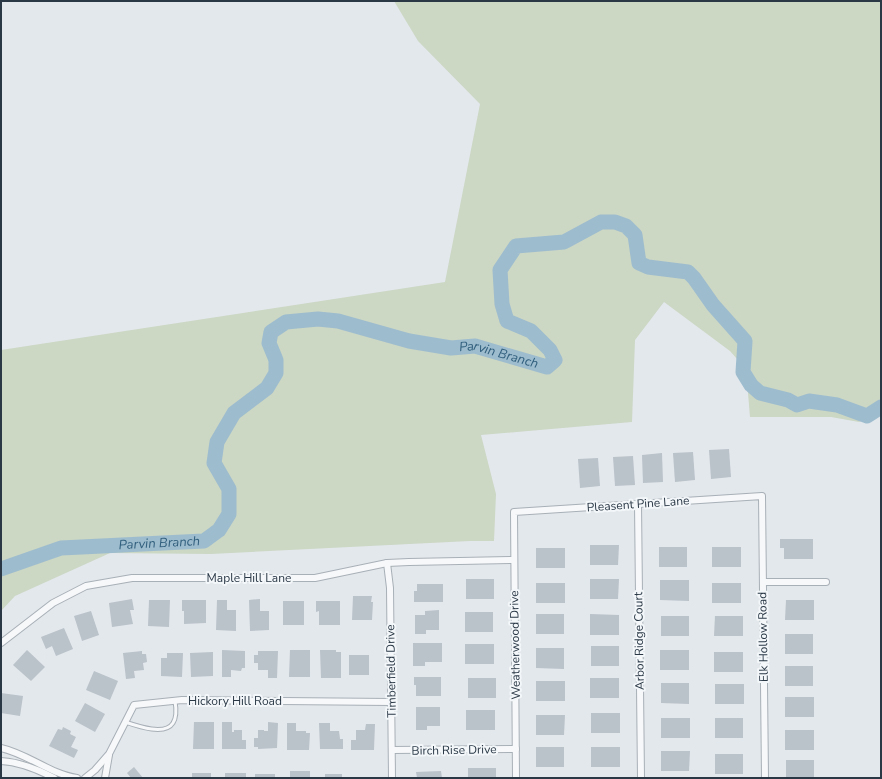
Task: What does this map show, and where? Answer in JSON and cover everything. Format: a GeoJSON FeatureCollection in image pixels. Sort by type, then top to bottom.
{"type":"FeatureCollection","features":[{"type":"Feature","properties":{"kind":"street","name":"Pleasent Pine Lane"},"geometry":{"type":"LineString","coordinates":[[514,512],[762,496]]}},
{"type":"Feature","properties":{"kind":"street","name":"Elk Hollow Road"},"geometry":{"type":"LineString","coordinates":[[762,496],[765,778]]}},
{"type":"Feature","properties":{"kind":"street","name":"Arbor Ridge Court"},"geometry":{"type":"LineString","coordinates":[[638,504],[641,778]]}},
{"type":"Feature","properties":{"kind":"street","name":"Weatherwood Drive"},"geometry":{"type":"LineString","coordinates":[[514,512],[516,778]]}},
{"type":"Feature","properties":{"kind":"street","name":"Maple Hill Lane"},"geometry":{"type":"LineString","coordinates":[[1,643],[53,603],[86,586],[132,578],[315,578],[387,563],[514,560]]}},
{"type":"Feature","properties":{"kind":"street","name":"Timberfield Drive"},"geometry":{"type":"LineString","coordinates":[[387,563],[390,588],[392,778]]}},
{"type":"Feature","properties":{"kind":"street"},"geometry":{"type":"LineString","coordinates":[[763,582],[826,582]]}},
{"type":"Feature","properties":{"kind":"street","name":"Hickory Hill Road"},"geometry":{"type":"LineString","coordinates":[[84,778],[95,770],[109,754],[134,705],[182,700],[391,702]]}},
{"type":"Feature","properties":{"kind":"street"},"geometry":{"type":"LineString","coordinates":[[1,748],[21,755],[61,774],[77,778]]}},
{"type":"Feature","properties":{"kind":"street","name":"Birch Rise Drive"},"geometry":{"type":"LineString","coordinates":[[392,750],[516,749]]}},
{"type":"Feature","properties":{"kind":"street","name":"Hickory Hill Road"},"geometry":{"type":"LineString","coordinates":[[105,778],[109,754]]}},
{"type":"Feature","properties":{"kind":"street"},"geometry":{"type":"LineString","coordinates":[[1,761],[35,769],[54,778]]}},
{"type":"Feature","properties":{"kind":"street"},"geometry":{"type":"LineString","coordinates":[[84,778],[94,778]]}},
{"type":"Feature","properties":{"kind":"lane"},"geometry":{"type":"LineString","coordinates":[[125,722],[138,727],[157,729],[167,728],[173,723],[176,716],[175,701]]}},
{"type":"Feature","properties":{"kind":"green space"},"geometry":{"type":"Polygon","coordinates":[[[394,1],[881,1],[881,413],[859,422],[831,417],[750,417],[746,369],[730,351],[664,302],[635,340],[632,422],[481,435],[496,494],[494,541],[211,554],[110,553],[15,596],[1,611],[1,350],[445,282],[480,104],[418,41],[394,1]]]}},
{"type":"Feature","properties":{"kind":"building"},"geometry":{"type":"Polygon","coordinates":[[[729,449],[731,477],[711,479],[709,450],[729,449]]]}},
{"type":"Feature","properties":{"kind":"building"},"geometry":{"type":"Polygon","coordinates":[[[693,452],[695,480],[675,482],[673,453],[693,452]]]}},
{"type":"Feature","properties":{"kind":"building"},"geometry":{"type":"Polygon","coordinates":[[[662,453],[663,482],[643,483],[642,455],[662,453]]]}},
{"type":"Feature","properties":{"kind":"building"},"geometry":{"type":"Polygon","coordinates":[[[633,456],[635,485],[615,486],[613,457],[633,456]]]}},
{"type":"Feature","properties":{"kind":"building"},"geometry":{"type":"Polygon","coordinates":[[[598,458],[600,486],[580,488],[578,459],[598,458]]]}},
{"type":"Feature","properties":{"kind":"building"},"geometry":{"type":"Polygon","coordinates":[[[780,539],[813,539],[813,559],[784,559],[784,548],[780,548],[780,539]]]}},
{"type":"Feature","properties":{"kind":"building"},"geometry":{"type":"Polygon","coordinates":[[[590,545],[619,545],[618,565],[590,565],[590,545]]]}},
{"type":"Feature","properties":{"kind":"building"},"geometry":{"type":"Polygon","coordinates":[[[659,547],[687,547],[687,567],[659,567],[659,547]]]}},
{"type":"Feature","properties":{"kind":"building"},"geometry":{"type":"Polygon","coordinates":[[[712,547],[741,547],[741,567],[712,567],[712,547]]]}},
{"type":"Feature","properties":{"kind":"building"},"geometry":{"type":"Polygon","coordinates":[[[536,548],[565,548],[565,568],[536,568],[536,548]]]}},
{"type":"Feature","properties":{"kind":"building"},"geometry":{"type":"Polygon","coordinates":[[[466,579],[494,579],[494,599],[466,599],[466,579]]]}},
{"type":"Feature","properties":{"kind":"building"},"geometry":{"type":"Polygon","coordinates":[[[590,579],[619,579],[618,599],[590,599],[590,579]]]}},
{"type":"Feature","properties":{"kind":"building"},"geometry":{"type":"Polygon","coordinates":[[[660,580],[689,580],[689,601],[660,600],[660,580]]]}},
{"type":"Feature","properties":{"kind":"building"},"geometry":{"type":"Polygon","coordinates":[[[536,583],[565,583],[565,603],[536,603],[536,583]]]}},
{"type":"Feature","properties":{"kind":"building"},"geometry":{"type":"Polygon","coordinates":[[[712,583],[741,583],[741,603],[712,603],[712,583]]]}},
{"type":"Feature","properties":{"kind":"building"},"geometry":{"type":"Polygon","coordinates":[[[417,584],[443,584],[443,602],[414,602],[414,591],[417,591],[417,584]]]}},
{"type":"Feature","properties":{"kind":"building"},"geometry":{"type":"Polygon","coordinates":[[[353,596],[372,596],[372,620],[352,620],[353,596]]]}},
{"type":"Feature","properties":{"kind":"building"},"geometry":{"type":"Polygon","coordinates":[[[132,599],[134,610],[130,610],[133,624],[112,627],[109,603],[132,599]]]}},
{"type":"Feature","properties":{"kind":"building"},"geometry":{"type":"Polygon","coordinates":[[[260,599],[260,611],[269,611],[269,630],[250,631],[249,600],[260,599]]]}},
{"type":"Feature","properties":{"kind":"building"},"geometry":{"type":"Polygon","coordinates":[[[149,600],[170,600],[169,627],[148,626],[149,600]]]}},
{"type":"Feature","properties":{"kind":"building"},"geometry":{"type":"Polygon","coordinates":[[[182,600],[206,600],[206,623],[184,624],[182,600]]]}},
{"type":"Feature","properties":{"kind":"building"},"geometry":{"type":"Polygon","coordinates":[[[217,600],[227,600],[227,610],[236,610],[236,631],[216,630],[217,600]]]}},
{"type":"Feature","properties":{"kind":"building"},"geometry":{"type":"Polygon","coordinates":[[[786,600],[814,600],[814,620],[785,620],[786,600]]]}},
{"type":"Feature","properties":{"kind":"building"},"geometry":{"type":"Polygon","coordinates":[[[283,601],[304,601],[304,625],[283,625],[283,601]]]}},
{"type":"Feature","properties":{"kind":"building"},"geometry":{"type":"Polygon","coordinates":[[[316,601],[340,601],[340,625],[319,625],[319,611],[316,612],[316,601]]]}},
{"type":"Feature","properties":{"kind":"building"},"geometry":{"type":"Polygon","coordinates":[[[439,610],[439,630],[426,630],[426,634],[415,634],[415,615],[425,615],[425,611],[439,610]]]}},
{"type":"Feature","properties":{"kind":"building"},"geometry":{"type":"Polygon","coordinates":[[[91,611],[99,635],[82,641],[74,616],[91,611]]]}},
{"type":"Feature","properties":{"kind":"building"},"geometry":{"type":"Polygon","coordinates":[[[465,612],[493,612],[493,632],[465,632],[465,612]]]}},
{"type":"Feature","properties":{"kind":"building"},"geometry":{"type":"Polygon","coordinates":[[[536,614],[564,614],[564,634],[536,634],[536,614]]]}},
{"type":"Feature","properties":{"kind":"building"},"geometry":{"type":"Polygon","coordinates":[[[590,614],[619,615],[619,635],[590,635],[590,614]]]}},
{"type":"Feature","properties":{"kind":"building"},"geometry":{"type":"Polygon","coordinates":[[[661,616],[689,616],[689,636],[661,636],[661,616]]]}},
{"type":"Feature","properties":{"kind":"building"},"geometry":{"type":"Polygon","coordinates":[[[715,616],[743,616],[743,636],[714,636],[715,616]]]}},
{"type":"Feature","properties":{"kind":"building"},"geometry":{"type":"Polygon","coordinates":[[[64,628],[73,649],[56,656],[52,646],[46,649],[41,637],[64,628]]]}},
{"type":"Feature","properties":{"kind":"building"},"geometry":{"type":"Polygon","coordinates":[[[785,634],[813,634],[813,654],[785,654],[785,634]]]}},
{"type":"Feature","properties":{"kind":"building"},"geometry":{"type":"Polygon","coordinates":[[[413,643],[442,643],[442,662],[425,662],[425,666],[413,666],[413,643]]]}},
{"type":"Feature","properties":{"kind":"building"},"geometry":{"type":"Polygon","coordinates":[[[465,644],[494,644],[494,664],[465,664],[465,644]]]}},
{"type":"Feature","properties":{"kind":"building"},"geometry":{"type":"Polygon","coordinates":[[[591,646],[619,646],[619,666],[591,666],[591,646]]]}},
{"type":"Feature","properties":{"kind":"building"},"geometry":{"type":"Polygon","coordinates":[[[536,648],[564,648],[564,669],[536,668],[536,648]]]}},
{"type":"Feature","properties":{"kind":"building"},"geometry":{"type":"Polygon","coordinates":[[[27,650],[45,667],[31,681],[13,665],[27,650]]]}},
{"type":"Feature","properties":{"kind":"building"},"geometry":{"type":"Polygon","coordinates":[[[222,650],[245,651],[245,668],[242,668],[241,671],[231,670],[231,677],[222,677],[222,650]]]}},
{"type":"Feature","properties":{"kind":"building"},"geometry":{"type":"Polygon","coordinates":[[[290,650],[310,650],[310,677],[289,677],[290,650]]]}},
{"type":"Feature","properties":{"kind":"building"},"geometry":{"type":"Polygon","coordinates":[[[320,650],[336,650],[336,652],[341,652],[341,678],[321,678],[320,650]]]}},
{"type":"Feature","properties":{"kind":"building"},"geometry":{"type":"Polygon","coordinates":[[[660,650],[689,650],[689,670],[660,670],[660,650]]]}},
{"type":"Feature","properties":{"kind":"building"},"geometry":{"type":"Polygon","coordinates":[[[142,651],[142,654],[146,654],[147,662],[143,663],[144,670],[134,671],[135,678],[126,679],[123,653],[142,651]]]}},
{"type":"Feature","properties":{"kind":"building"},"geometry":{"type":"Polygon","coordinates":[[[258,651],[278,651],[277,678],[268,678],[268,670],[258,670],[258,663],[254,663],[254,655],[258,655],[258,651]]]}},
{"type":"Feature","properties":{"kind":"building"},"geometry":{"type":"Polygon","coordinates":[[[213,652],[213,676],[191,677],[190,653],[213,652]]]}},
{"type":"Feature","properties":{"kind":"building"},"geometry":{"type":"Polygon","coordinates":[[[714,652],[743,652],[743,672],[714,672],[714,652]]]}},
{"type":"Feature","properties":{"kind":"building"},"geometry":{"type":"Polygon","coordinates":[[[167,653],[183,653],[182,677],[161,676],[161,658],[167,658],[167,653]]]}},
{"type":"Feature","properties":{"kind":"building"},"geometry":{"type":"Polygon","coordinates":[[[349,655],[369,655],[369,675],[349,675],[349,655]]]}},
{"type":"Feature","properties":{"kind":"building"},"geometry":{"type":"Polygon","coordinates":[[[785,666],[813,666],[813,686],[785,686],[785,666]]]}},
{"type":"Feature","properties":{"kind":"building"},"geometry":{"type":"Polygon","coordinates":[[[94,671],[118,681],[110,700],[86,690],[94,671]]]}},
{"type":"Feature","properties":{"kind":"building"},"geometry":{"type":"Polygon","coordinates":[[[414,677],[441,677],[441,696],[416,696],[414,677]]]}},
{"type":"Feature","properties":{"kind":"building"},"geometry":{"type":"Polygon","coordinates":[[[468,678],[496,678],[496,698],[468,698],[468,678]]]}},
{"type":"Feature","properties":{"kind":"building"},"geometry":{"type":"Polygon","coordinates":[[[590,678],[619,678],[619,698],[590,698],[590,678]]]}},
{"type":"Feature","properties":{"kind":"building"},"geometry":{"type":"Polygon","coordinates":[[[536,681],[565,681],[565,701],[536,701],[536,681]]]}},
{"type":"Feature","properties":{"kind":"building"},"geometry":{"type":"Polygon","coordinates":[[[661,683],[689,683],[689,704],[661,703],[661,683]]]}},
{"type":"Feature","properties":{"kind":"building"},"geometry":{"type":"Polygon","coordinates":[[[715,684],[744,684],[744,704],[715,704],[715,684]]]}},
{"type":"Feature","properties":{"kind":"building"},"geometry":{"type":"Polygon","coordinates":[[[1,693],[23,696],[20,716],[1,713],[1,693]]]}},
{"type":"Feature","properties":{"kind":"building"},"geometry":{"type":"Polygon","coordinates":[[[785,697],[814,697],[814,717],[785,717],[785,697]]]}},
{"type":"Feature","properties":{"kind":"building"},"geometry":{"type":"Polygon","coordinates":[[[85,703],[105,714],[95,732],[75,721],[85,703]]]}},
{"type":"Feature","properties":{"kind":"building"},"geometry":{"type":"Polygon","coordinates":[[[416,707],[440,707],[440,726],[427,726],[427,730],[416,730],[416,707]]]}},
{"type":"Feature","properties":{"kind":"building"},"geometry":{"type":"Polygon","coordinates":[[[466,710],[495,710],[495,730],[466,730],[466,710]]]}},
{"type":"Feature","properties":{"kind":"building"},"geometry":{"type":"Polygon","coordinates":[[[591,713],[620,713],[620,733],[591,733],[591,713]]]}},
{"type":"Feature","properties":{"kind":"building"},"geometry":{"type":"Polygon","coordinates":[[[536,715],[565,715],[564,735],[536,735],[536,715]]]}},
{"type":"Feature","properties":{"kind":"building"},"geometry":{"type":"Polygon","coordinates":[[[661,718],[690,718],[690,738],[661,738],[661,718]]]}},
{"type":"Feature","properties":{"kind":"building"},"geometry":{"type":"Polygon","coordinates":[[[715,718],[743,718],[743,738],[715,738],[715,718]]]}},
{"type":"Feature","properties":{"kind":"building"},"geometry":{"type":"Polygon","coordinates":[[[194,722],[214,722],[214,749],[193,749],[194,722]]]}},
{"type":"Feature","properties":{"kind":"building"},"geometry":{"type":"Polygon","coordinates":[[[222,722],[232,722],[232,732],[234,732],[234,730],[242,730],[242,740],[246,740],[246,749],[222,749],[222,722]]]}},
{"type":"Feature","properties":{"kind":"building"},"geometry":{"type":"Polygon","coordinates":[[[268,722],[278,723],[277,748],[258,749],[258,747],[254,747],[254,738],[258,738],[258,730],[268,731],[268,722]]]}},
{"type":"Feature","properties":{"kind":"building"},"geometry":{"type":"Polygon","coordinates":[[[287,723],[296,723],[296,731],[306,731],[306,733],[310,733],[309,750],[287,750],[287,723]]]}},
{"type":"Feature","properties":{"kind":"building"},"geometry":{"type":"Polygon","coordinates":[[[319,723],[330,723],[330,731],[339,731],[340,739],[343,739],[343,749],[320,749],[319,723]]]}},
{"type":"Feature","properties":{"kind":"building"},"geometry":{"type":"Polygon","coordinates":[[[366,724],[375,724],[374,750],[351,750],[351,740],[356,740],[356,730],[365,730],[366,724]]]}},
{"type":"Feature","properties":{"kind":"building"},"geometry":{"type":"Polygon","coordinates":[[[63,727],[71,731],[70,734],[76,737],[71,747],[78,750],[74,758],[49,746],[58,729],[62,730],[63,727]]]}},
{"type":"Feature","properties":{"kind":"building"},"geometry":{"type":"Polygon","coordinates":[[[785,730],[814,730],[814,750],[785,750],[785,730]]]}},
{"type":"Feature","properties":{"kind":"building"},"geometry":{"type":"Polygon","coordinates":[[[536,747],[564,747],[564,767],[536,767],[536,747]]]}},
{"type":"Feature","properties":{"kind":"building"},"geometry":{"type":"Polygon","coordinates":[[[591,747],[620,747],[620,767],[591,767],[591,747]]]}},
{"type":"Feature","properties":{"kind":"building"},"geometry":{"type":"Polygon","coordinates":[[[661,751],[690,751],[689,771],[661,771],[661,751]]]}},
{"type":"Feature","properties":{"kind":"building"},"geometry":{"type":"Polygon","coordinates":[[[715,754],[743,754],[743,774],[715,774],[715,754]]]}},
{"type":"Feature","properties":{"kind":"building"},"geometry":{"type":"Polygon","coordinates":[[[786,760],[814,760],[814,778],[786,778],[786,760]]]}},
{"type":"Feature","properties":{"kind":"building"},"geometry":{"type":"Polygon","coordinates":[[[134,767],[143,778],[131,778],[127,773],[134,767]]]}},
{"type":"Feature","properties":{"kind":"building"},"geometry":{"type":"Polygon","coordinates":[[[468,768],[496,768],[496,778],[468,778],[468,768]]]}},
{"type":"Feature","properties":{"kind":"building"},"geometry":{"type":"Polygon","coordinates":[[[290,771],[310,771],[310,778],[290,778],[290,771]]]}},
{"type":"Feature","properties":{"kind":"building"},"geometry":{"type":"Polygon","coordinates":[[[441,771],[442,778],[417,778],[416,772],[441,771]]]}},
{"type":"Feature","properties":{"kind":"building"},"geometry":{"type":"Polygon","coordinates":[[[192,773],[211,773],[211,778],[192,778],[192,773]]]}},
{"type":"Feature","properties":{"kind":"building"},"geometry":{"type":"Polygon","coordinates":[[[225,773],[246,773],[246,778],[225,778],[225,773]]]}},
{"type":"Feature","properties":{"kind":"building"},"geometry":{"type":"Polygon","coordinates":[[[255,774],[275,774],[275,778],[255,778],[255,774]]]}},
{"type":"Feature","properties":{"kind":"building"},"geometry":{"type":"Polygon","coordinates":[[[325,774],[342,774],[342,778],[325,778],[325,774]]]}},
{"type":"Feature","properties":{"kind":"waterway","name":"Parvin Branch"},"geometry":{"type":"LineString","coordinates":[[1,569],[61,548],[204,541],[219,530],[229,514],[229,489],[214,463],[217,442],[234,413],[267,388],[276,373],[276,360],[269,343],[271,332],[286,322],[318,319],[338,321],[409,341],[451,348],[475,346],[547,367],[555,360],[550,350],[531,331],[507,321],[502,304],[500,270],[516,246],[564,242],[601,222],[615,222],[626,226],[635,235],[639,263],[648,267],[688,272],[694,278],[713,305],[745,341],[743,372],[751,385],[760,393],[788,400],[797,405],[809,401],[837,405],[867,416],[881,407]]}}]}
